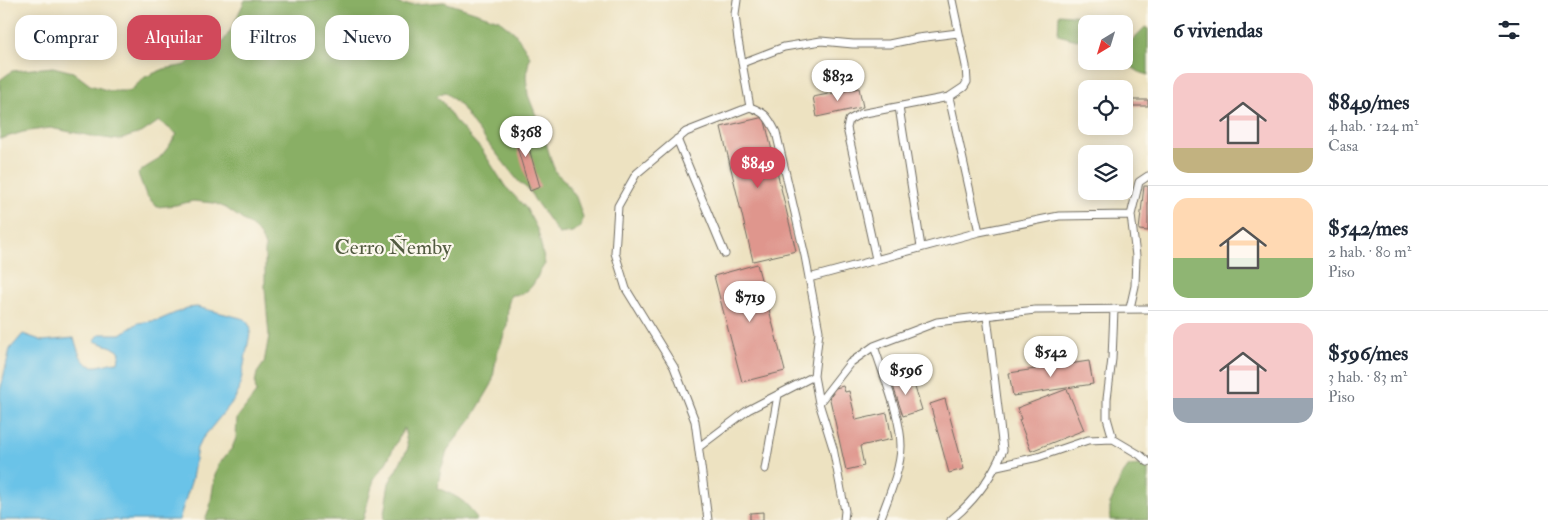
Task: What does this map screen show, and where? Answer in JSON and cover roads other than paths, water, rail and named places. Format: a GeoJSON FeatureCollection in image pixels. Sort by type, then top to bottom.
{"type":"FeatureCollection","features":[{"type":"Feature","properties":{"kind":"lane"},"geometry":{"type":"LineString","coordinates":[[737,0],[735,14],[750,107]]}},
{"type":"Feature","properties":{"kind":"lane"},"geometry":{"type":"LineString","coordinates":[[876,259],[847,128],[849,120],[860,114],[949,97],[964,87],[967,82],[966,66],[952,0]]}},
{"type":"Feature","properties":{"kind":"lane"},"geometry":{"type":"LineString","coordinates":[[742,63],[784,47],[821,40],[853,44],[889,44],[958,33]]}},
{"type":"Feature","properties":{"kind":"lane"},"geometry":{"type":"LineString","coordinates":[[949,97],[979,232]]}},
{"type":"Feature","properties":{"kind":"lane"},"geometry":{"type":"LineString","coordinates":[[708,520],[695,421],[674,367],[626,289],[615,253],[618,206],[636,174],[686,132],[750,107],[763,112],[769,118],[776,132],[819,331],[814,376],[818,403],[833,448],[845,511],[844,520]]}},
{"type":"Feature","properties":{"kind":"lane"},"geometry":{"type":"LineString","coordinates":[[899,107],[922,247]]}},
{"type":"Feature","properties":{"kind":"lane"},"geometry":{"type":"LineString","coordinates":[[677,139],[725,254]]}},
{"type":"Feature","properties":{"kind":"lane"},"geometry":{"type":"LineString","coordinates":[[1130,308],[1135,286],[1136,256],[1131,215],[1139,182],[1148,176]]}},
{"type":"Feature","properties":{"kind":"lane"},"geometry":{"type":"LineString","coordinates":[[809,278],[979,232],[1059,216],[1131,215]]}},
{"type":"Feature","properties":{"kind":"lane"},"geometry":{"type":"LineString","coordinates":[[1113,439],[1107,418],[1107,399],[1112,358],[1114,309]]}},
{"type":"Feature","properties":{"kind":"lane"},"geometry":{"type":"LineString","coordinates":[[818,403],[850,363],[874,346],[937,322],[1035,310],[1148,309]]}},
{"type":"Feature","properties":{"kind":"lane"},"geometry":{"type":"LineString","coordinates":[[951,520],[966,507],[996,466],[1003,450],[987,316]]}},
{"type":"Feature","properties":{"kind":"lane"},"geometry":{"type":"LineString","coordinates":[[874,346],[894,408],[902,447],[900,461],[880,520]]}},
{"type":"Feature","properties":{"kind":"lane"},"geometry":{"type":"LineString","coordinates":[[698,447],[748,410],[814,376]]}},
{"type":"Feature","properties":{"kind":"lane"},"geometry":{"type":"LineString","coordinates":[[765,469],[778,395]]}},
{"type":"Feature","properties":{"kind":"lane"},"geometry":{"type":"LineString","coordinates":[[996,466],[1038,457],[1088,440],[1113,439],[1148,462]]}},
{"type":"Feature","properties":{"kind":"water"},"geometry":{"type":"Polygon","coordinates":[[[197,307],[245,319],[251,328],[239,391],[197,448],[192,479],[179,520],[0,520],[0,391],[10,349],[23,334],[43,341],[74,338],[84,361],[92,366],[98,366],[118,362],[120,352],[94,341],[100,334],[121,334],[138,323],[159,320],[187,308],[197,307]]]}},
{"type":"Feature","properties":{"kind":"park label","name":"Cerro Ñemby"},"geometry":{"type":"Point","coordinates":[393,247]}}]}
